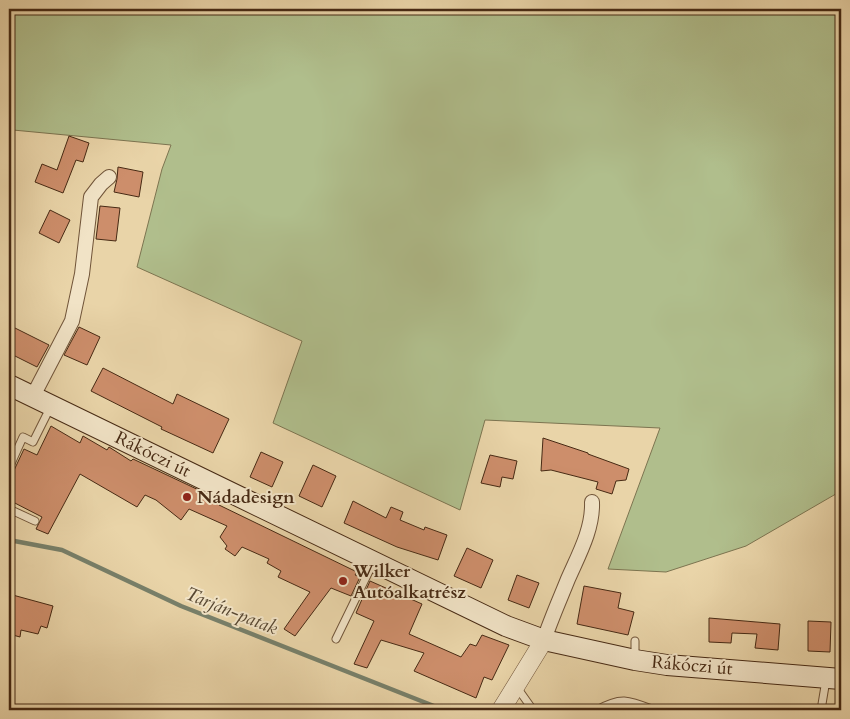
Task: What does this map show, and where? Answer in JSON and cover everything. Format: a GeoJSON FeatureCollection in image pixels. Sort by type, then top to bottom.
{"type":"FeatureCollection","features":[{"type":"Feature","properties":{"kind":"main road","name":"Rákóczi út"},"geometry":{"type":"LineString","coordinates":[[11,388],[52,405],[506,626],[544,640],[635,650],[667,665],[834,678]]}},
{"type":"Feature","properties":{"kind":"street"},"geometry":{"type":"LineString","coordinates":[[33,396],[72,321],[82,274],[91,197],[101,184],[110,177]]}},
{"type":"Feature","properties":{"kind":"street"},"geometry":{"type":"LineString","coordinates":[[501,710],[544,640],[586,538],[592,513],[592,502]]}},
{"type":"Feature","properties":{"kind":"lane"},"geometry":{"type":"LineString","coordinates":[[9,468],[23,437],[33,442],[52,405]]}},
{"type":"Feature","properties":{"kind":"lane"},"geometry":{"type":"LineString","coordinates":[[9,509],[35,521]]}},
{"type":"Feature","properties":{"kind":"lane"},"geometry":{"type":"LineString","coordinates":[[336,639],[374,562]]}},
{"type":"Feature","properties":{"kind":"lane"},"geometry":{"type":"LineString","coordinates":[[821,710],[834,678]]}},
{"type":"Feature","properties":{"kind":"lane"},"geometry":{"type":"LineString","coordinates":[[516,686],[534,710]]}},
{"type":"Feature","properties":{"kind":"lane"},"geometry":{"type":"LineString","coordinates":[[597,710],[613,701],[621,700],[654,710]]}},
{"type":"Feature","properties":{"kind":"green space"},"geometry":{"type":"Polygon","coordinates":[[[9,9],[841,9],[841,491],[746,546],[666,572],[608,569],[660,428],[485,420],[460,510],[273,423],[302,341],[137,267],[162,169],[171,145],[13,130],[9,136],[9,9]]]}},
{"type":"Feature","properties":{"kind":"building"},"geometry":{"type":"Polygon","coordinates":[[[69,136],[89,143],[83,162],[76,160],[63,193],[35,182],[42,164],[57,170],[69,136]]]}},
{"type":"Feature","properties":{"kind":"building"},"geometry":{"type":"Polygon","coordinates":[[[118,167],[143,172],[139,197],[114,192],[118,167]]]}},
{"type":"Feature","properties":{"kind":"building"},"geometry":{"type":"Polygon","coordinates":[[[100,206],[120,208],[116,241],[96,239],[100,206]]]}},
{"type":"Feature","properties":{"kind":"building"},"geometry":{"type":"Polygon","coordinates":[[[50,210],[70,220],[59,243],[39,233],[50,210]]]}},
{"type":"Feature","properties":{"kind":"building"},"geometry":{"type":"Polygon","coordinates":[[[9,325],[49,345],[37,367],[9,353],[9,325]]]}},
{"type":"Feature","properties":{"kind":"building"},"geometry":{"type":"Polygon","coordinates":[[[79,327],[100,337],[87,365],[64,355],[79,327]]]}},
{"type":"Feature","properties":{"kind":"building"},"geometry":{"type":"Polygon","coordinates":[[[103,368],[173,404],[177,394],[229,419],[213,453],[161,429],[162,427],[91,391],[103,368]]]}},
{"type":"Feature","properties":{"kind":"building"},"geometry":{"type":"Polygon","coordinates":[[[51,426],[80,443],[83,436],[107,450],[109,447],[131,461],[133,459],[222,501],[219,505],[357,572],[355,575],[360,577],[351,596],[331,588],[295,636],[284,629],[310,592],[278,577],[281,571],[267,563],[269,559],[242,547],[235,556],[225,549],[227,546],[220,537],[227,526],[189,509],[181,520],[156,500],[145,495],[137,507],[80,474],[48,534],[36,529],[42,517],[9,500],[9,481],[24,449],[37,455],[51,426]]]}},
{"type":"Feature","properties":{"kind":"building"},"geometry":{"type":"Polygon","coordinates":[[[543,438],[629,469],[626,480],[616,481],[612,494],[596,489],[598,482],[551,470],[541,471],[543,438]]]}},
{"type":"Feature","properties":{"kind":"building"},"geometry":{"type":"Polygon","coordinates":[[[261,452],[283,462],[272,487],[250,477],[261,452]]]}},
{"type":"Feature","properties":{"kind":"building"},"geometry":{"type":"Polygon","coordinates":[[[490,455],[517,461],[513,479],[502,477],[500,487],[481,483],[490,455]]]}},
{"type":"Feature","properties":{"kind":"building"},"geometry":{"type":"Polygon","coordinates":[[[313,465],[336,476],[322,507],[299,496],[313,465]]]}},
{"type":"Feature","properties":{"kind":"building"},"geometry":{"type":"Polygon","coordinates":[[[353,501],[386,518],[391,507],[403,512],[400,520],[424,530],[425,527],[447,535],[438,560],[397,547],[344,523],[353,501]]]}},
{"type":"Feature","properties":{"kind":"building"},"geometry":{"type":"Polygon","coordinates":[[[467,548],[493,560],[481,588],[454,576],[467,548]]]}},
{"type":"Feature","properties":{"kind":"building"},"geometry":{"type":"Polygon","coordinates":[[[517,575],[539,583],[529,608],[508,600],[517,575]]]}},
{"type":"Feature","properties":{"kind":"building"},"geometry":{"type":"Polygon","coordinates":[[[370,581],[422,604],[409,634],[461,657],[470,644],[476,646],[482,635],[509,645],[492,680],[484,677],[476,698],[414,671],[424,653],[381,640],[367,668],[354,664],[374,621],[356,613],[370,581]]]}},
{"type":"Feature","properties":{"kind":"building"},"geometry":{"type":"Polygon","coordinates":[[[584,586],[621,593],[618,608],[634,612],[628,635],[577,624],[584,586]]]}},
{"type":"Feature","properties":{"kind":"building"},"geometry":{"type":"Polygon","coordinates":[[[9,594],[53,606],[47,628],[41,626],[38,634],[21,630],[20,637],[9,634],[9,594]]]}},
{"type":"Feature","properties":{"kind":"building"},"geometry":{"type":"Polygon","coordinates":[[[709,618],[780,624],[778,650],[755,648],[757,634],[732,633],[731,643],[709,642],[709,618]]]}},
{"type":"Feature","properties":{"kind":"building"},"geometry":{"type":"Polygon","coordinates":[[[808,621],[831,622],[830,652],[808,651],[808,621]]]}},
{"type":"Feature","properties":{"kind":"waterway","name":"Tarján-patak"},"geometry":{"type":"LineString","coordinates":[[9,540],[62,550],[181,606],[444,710]]}},
{"type":"Feature","properties":{"kind":"place","name":"Nádadesign"},"geometry":{"type":"Point","coordinates":[187,497]}},
{"type":"Feature","properties":{"kind":"place","name":"Wilker Autóalkatrész"},"geometry":{"type":"Point","coordinates":[343,581]}}]}
